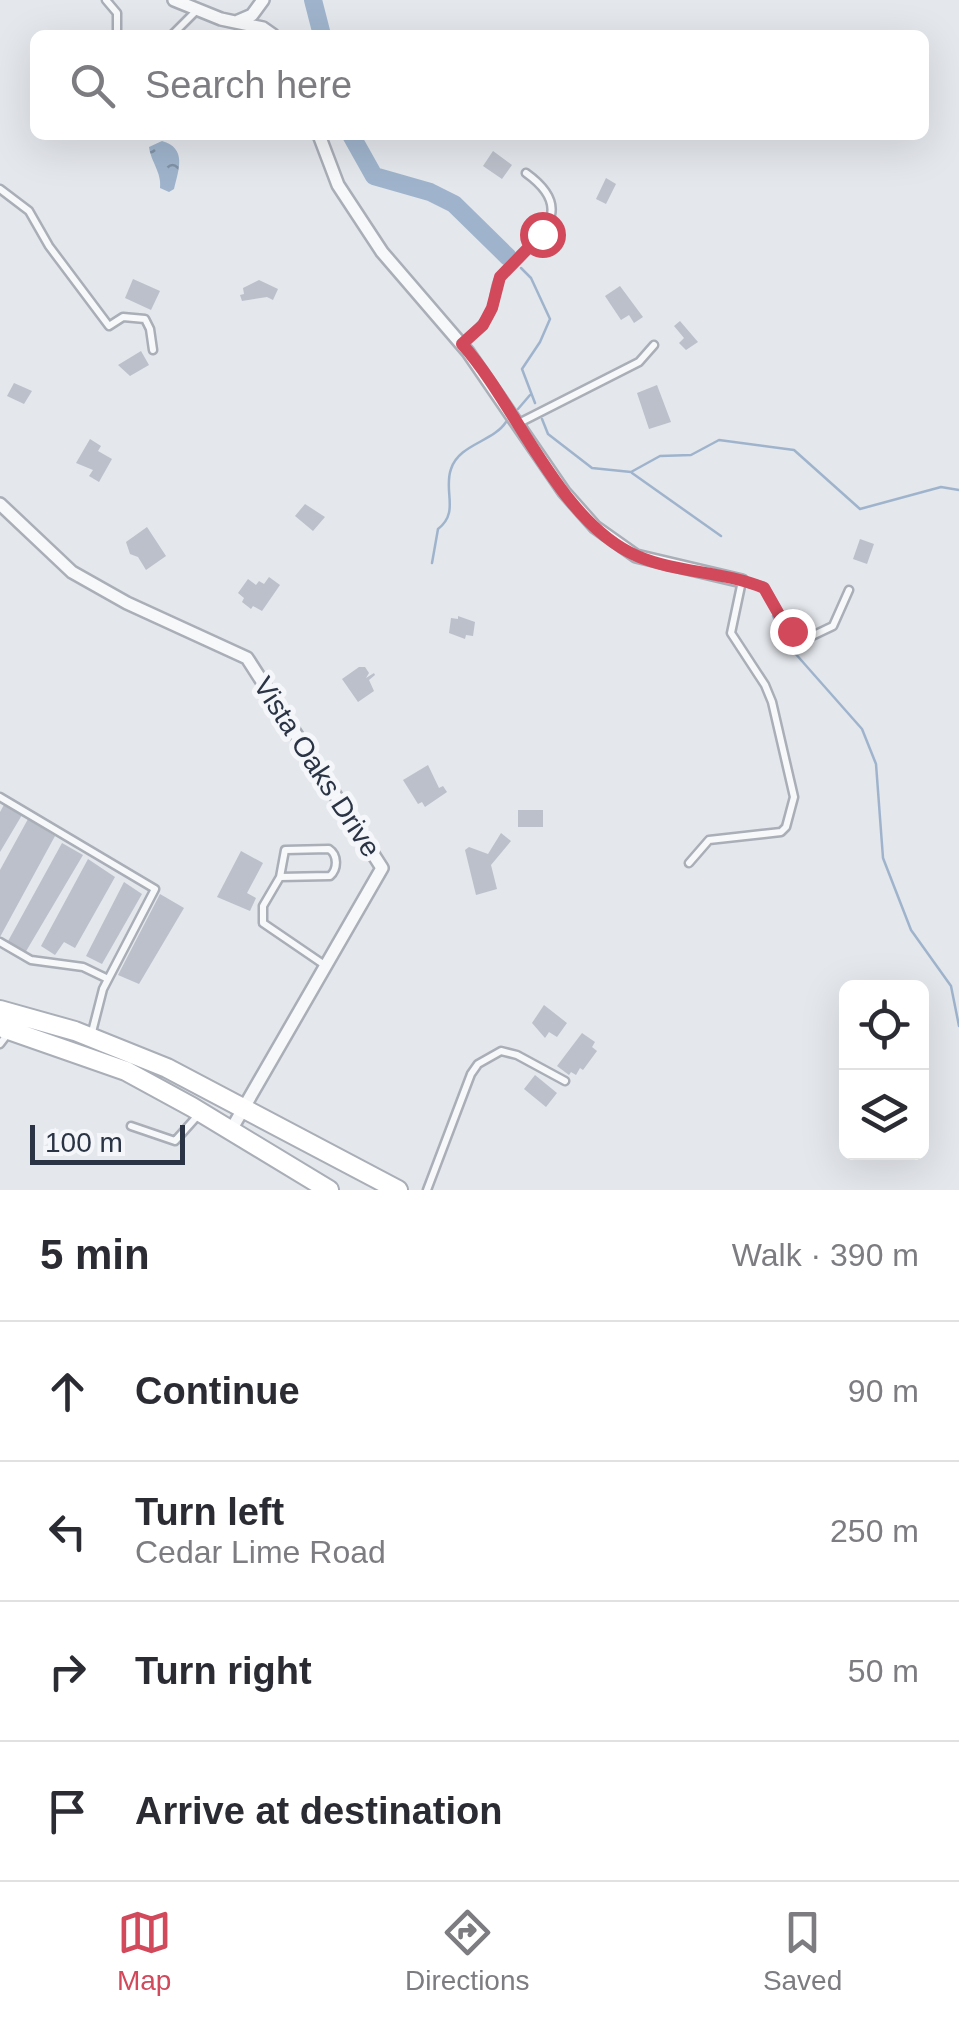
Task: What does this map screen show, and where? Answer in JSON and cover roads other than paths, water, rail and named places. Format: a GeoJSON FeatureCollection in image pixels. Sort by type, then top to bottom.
{"type":"FeatureCollection","features":[{"type":"Feature","properties":{"kind":"main road"},"geometry":{"type":"LineString","coordinates":[[0,1010],[91,1038],[167,1068],[398,1190]]}},
{"type":"Feature","properties":{"kind":"main road"},"geometry":{"type":"LineString","coordinates":[[4,1034],[126,1071],[329,1190]]}},
{"type":"Feature","properties":{"kind":"street"},"geometry":{"type":"LineString","coordinates":[[174,0],[266,30]]}},
{"type":"Feature","properties":{"kind":"street"},"geometry":{"type":"LineString","coordinates":[[238,21],[252,16],[263,0]]}},
{"type":"Feature","properties":{"kind":"street"},"geometry":{"type":"LineString","coordinates":[[321,140],[338,185],[382,252],[462,344],[574,504],[595,527],[636,556],[742,581]]}},
{"type":"Feature","properties":{"kind":"street","name":"Vista Oaks Drive"},"geometry":{"type":"LineString","coordinates":[[0,504],[72,572],[127,603],[247,658],[382,868],[231,1130]]}},
{"type":"Feature","properties":{"kind":"lane"},"geometry":{"type":"LineString","coordinates":[[106,0],[117,12],[117,30]]}},
{"type":"Feature","properties":{"kind":"lane"},"geometry":{"type":"LineString","coordinates":[[177,30],[197,10]]}},
{"type":"Feature","properties":{"kind":"lane"},"geometry":{"type":"LineString","coordinates":[[462,344],[483,325],[500,277],[542,234],[552,216],[552,206],[542,189],[526,173]]}},
{"type":"Feature","properties":{"kind":"lane"},"geometry":{"type":"LineString","coordinates":[[0,189],[29,211],[49,246],[109,326],[123,317],[145,319],[153,350]]}},
{"type":"Feature","properties":{"kind":"lane"},"geometry":{"type":"LineString","coordinates":[[518,424],[639,362],[654,345]]}},
{"type":"Feature","properties":{"kind":"lane"},"geometry":{"type":"LineString","coordinates":[[690,862],[709,840],[781,832],[786,827],[794,796],[766,685],[731,633],[742,581],[764,588],[785,625],[801,636],[820,634],[833,626],[849,590]]}},
{"type":"Feature","properties":{"kind":"lane"},"geometry":{"type":"LineString","coordinates":[[0,797],[155,889],[108,979],[91,1038]]}},
{"type":"Feature","properties":{"kind":"lane"},"geometry":{"type":"LineString","coordinates":[[280,878],[330,876],[336,860],[333,852],[286,850],[280,878],[263,906],[264,923],[326,967]]}},
{"type":"Feature","properties":{"kind":"lane"},"geometry":{"type":"LineString","coordinates":[[0,942],[31,960],[83,967],[108,979]]}},
{"type":"Feature","properties":{"kind":"lane"},"geometry":{"type":"LineString","coordinates":[[427,1190],[478,1064],[501,1050],[517,1054],[565,1081]]}},
{"type":"Feature","properties":{"kind":"lane"},"geometry":{"type":"LineString","coordinates":[[131,1126],[175,1141],[201,1112]]}},
{"type":"Feature","properties":{"kind":"water"},"geometry":{"type":"Polygon","coordinates":[[[162,141],[175,149],[179,160],[174,189],[169,192],[160,188],[149,147],[162,141]]]}},
{"type":"Feature","properties":{"kind":"waterway"},"geometry":{"type":"LineString","coordinates":[[313,0],[321,30]]}},
{"type":"Feature","properties":{"kind":"waterway"},"geometry":{"type":"LineString","coordinates":[[354,140],[374,176],[430,192],[454,204],[508,257]]}},
{"type":"Feature","properties":{"kind":"waterway"},"geometry":{"type":"LineString","coordinates":[[521,268],[531,278],[550,319],[522,369],[535,403]]}},
{"type":"Feature","properties":{"kind":"waterway"},"geometry":{"type":"LineString","coordinates":[[518,409],[530,395]]}},
{"type":"Feature","properties":{"kind":"waterway"},"geometry":{"type":"LineString","coordinates":[[542,419],[548,434],[592,468],[631,472],[660,456],[691,455],[719,440],[794,450],[860,509],[941,487],[959,490]]}},
{"type":"Feature","properties":{"kind":"waterway"},"geometry":{"type":"LineString","coordinates":[[432,563],[438,529],[450,508],[449,477],[455,461],[506,422]]}},
{"type":"Feature","properties":{"kind":"waterway"},"geometry":{"type":"LineString","coordinates":[[632,473],[721,536]]}},
{"type":"Feature","properties":{"kind":"waterway"},"geometry":{"type":"LineString","coordinates":[[773,616],[786,643],[862,729],[876,764],[883,858],[911,930],[951,986],[959,1026]]}}]}
